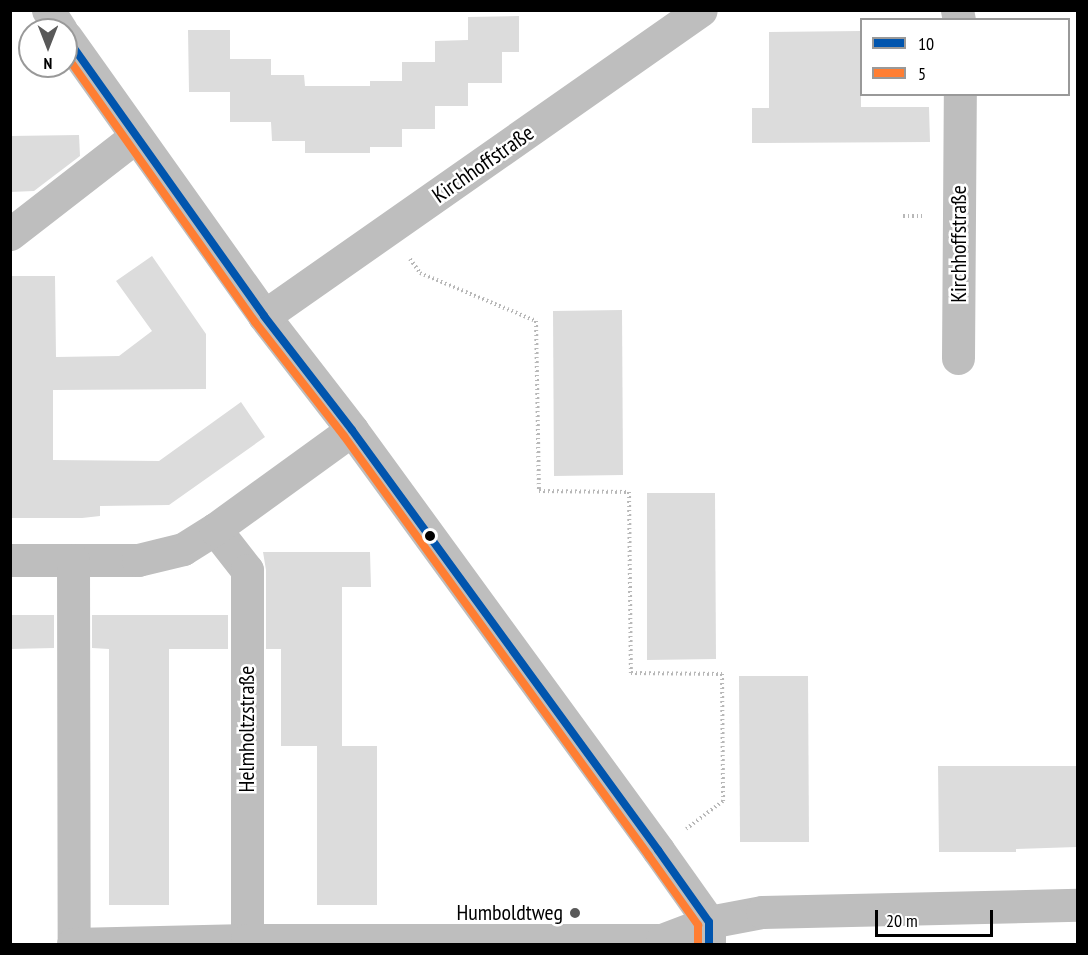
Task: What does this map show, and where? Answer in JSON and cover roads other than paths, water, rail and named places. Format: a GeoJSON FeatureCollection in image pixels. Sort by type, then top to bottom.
{"type":"FeatureCollection","features":[{"type":"Feature","properties":{"kind":"street","name":"Kirchhoffstraße"},"geometry":{"type":"LineString","coordinates":[[264,316],[701,10]]}},
{"type":"Feature","properties":{"kind":"street"},"geometry":{"type":"LineString","coordinates":[[78,54],[264,316],[352,430],[658,850],[709,933]]}},
{"type":"Feature","properties":{"kind":"street","name":"Kirchhoffstraße"},"geometry":{"type":"LineString","coordinates":[[958,357],[960,96]]}},
{"type":"Feature","properties":{"kind":"street"},"geometry":{"type":"LineString","coordinates":[[10,234],[135,137]]}},
{"type":"Feature","properties":{"kind":"street"},"geometry":{"type":"LineString","coordinates":[[10,560],[138,560],[164,556],[183,549],[215,529],[352,430]]}},
{"type":"Feature","properties":{"kind":"street","name":"Helmholtzstraße"},"geometry":{"type":"LineString","coordinates":[[215,529],[247,570],[247,940]]}},
{"type":"Feature","properties":{"kind":"street"},"geometry":{"type":"LineString","coordinates":[[73,560],[74,944],[247,940],[662,940],[709,933],[762,912],[1077,905]]}},
{"type":"Feature","properties":{"kind":"place","name":"Humboldtweg"},"geometry":{"type":"Point","coordinates":[575,913]}}]}
